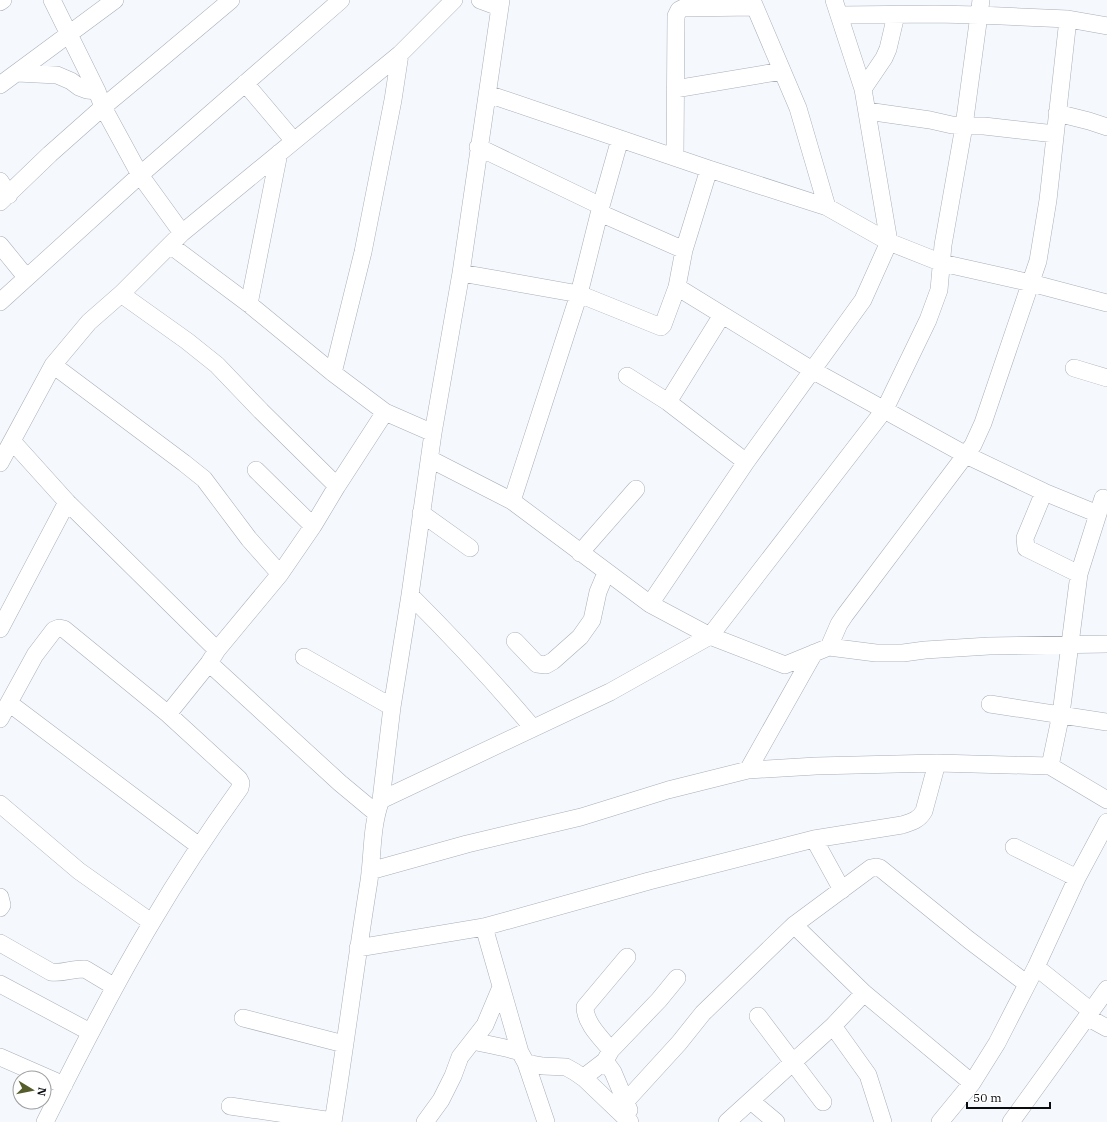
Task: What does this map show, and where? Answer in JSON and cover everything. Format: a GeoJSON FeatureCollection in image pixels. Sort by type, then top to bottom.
{"type":"FeatureCollection","features":[{"type":"Feature","properties":{"kind":"street"},"geometry":{"type":"LineString","coordinates":[[52,0],[100,99],[176,239],[249,304],[333,373],[385,412],[433,433]]}},
{"type":"Feature","properties":{"kind":"street"},"geometry":{"type":"LineString","coordinates":[[0,85],[115,0]]}},
{"type":"Feature","properties":{"kind":"street"},"geometry":{"type":"LineString","coordinates":[[3,193],[50,154],[100,99],[150,68],[231,0]]}},
{"type":"Feature","properties":{"kind":"street"},"geometry":{"type":"LineString","coordinates":[[0,302],[140,175],[341,0]]}},
{"type":"Feature","properties":{"kind":"street"},"geometry":{"type":"LineString","coordinates":[[0,463],[53,365],[89,322],[121,294],[176,239],[400,54],[454,0]]}},
{"type":"Feature","properties":{"kind":"street"},"geometry":{"type":"LineString","coordinates":[[230,1106],[333,1122],[370,871],[392,707],[410,595],[433,433],[461,273],[500,3],[480,0]]}},
{"type":"Feature","properties":{"kind":"street"},"geometry":{"type":"LineString","coordinates":[[675,157],[676,16],[679,10],[683,8],[753,3],[798,108],[827,207]]}},
{"type":"Feature","properties":{"kind":"street"},"geometry":{"type":"LineString","coordinates":[[650,604],[746,462],[863,300],[889,242],[863,89],[836,7],[896,15],[935,14],[980,8],[1068,19],[1107,26]]}},
{"type":"Feature","properties":{"kind":"street"},"geometry":{"type":"LineString","coordinates":[[378,807],[533,728],[610,692],[710,636],[885,409],[928,320],[939,290],[944,237],[964,126],[980,8]]}},
{"type":"Feature","properties":{"kind":"street"},"geometry":{"type":"LineString","coordinates":[[863,89],[884,58],[888,49],[896,15]]}},
{"type":"Feature","properties":{"kind":"street"},"geometry":{"type":"LineString","coordinates":[[748,770],[821,650],[845,615],[966,455],[973,445],[983,423],[1038,261],[1047,207],[1068,19]]}},
{"type":"Feature","properties":{"kind":"street"},"geometry":{"type":"LineString","coordinates":[[333,373],[363,252],[393,100],[400,54]]}},
{"type":"Feature","properties":{"kind":"street"},"geometry":{"type":"LineString","coordinates":[[675,89],[782,71]]}},
{"type":"Feature","properties":{"kind":"street"},"geometry":{"type":"LineString","coordinates":[[16,73],[57,74],[87,90],[100,99]]}},
{"type":"Feature","properties":{"kind":"street"},"geometry":{"type":"LineString","coordinates":[[246,83],[294,141]]}},
{"type":"Feature","properties":{"kind":"street"},"geometry":{"type":"LineString","coordinates":[[488,94],[709,169],[827,207],[889,242],[942,263],[1107,302]]}},
{"type":"Feature","properties":{"kind":"street"},"geometry":{"type":"LineString","coordinates":[[867,111],[964,126],[984,126],[1055,134]]}},
{"type":"Feature","properties":{"kind":"street"},"geometry":{"type":"LineString","coordinates":[[1057,113],[1107,127]]}},
{"type":"Feature","properties":{"kind":"street"},"geometry":{"type":"LineString","coordinates":[[512,501],[578,294],[620,139]]}},
{"type":"Feature","properties":{"kind":"street"},"geometry":{"type":"LineString","coordinates":[[478,147],[600,210],[684,250]]}},
{"type":"Feature","properties":{"kind":"street"},"geometry":{"type":"LineString","coordinates":[[249,304],[279,153]]}},
{"type":"Feature","properties":{"kind":"street"},"geometry":{"type":"LineString","coordinates":[[461,273],[578,294],[661,327],[677,287],[684,250],[709,169]]}},
{"type":"Feature","properties":{"kind":"street"},"geometry":{"type":"LineString","coordinates":[[0,245],[26,277]]}},
{"type":"Feature","properties":{"kind":"street"},"geometry":{"type":"LineString","coordinates":[[677,287],[812,370],[966,455],[1044,492],[1098,514]]}},
{"type":"Feature","properties":{"kind":"street"},"geometry":{"type":"LineString","coordinates":[[121,294],[217,364],[261,411],[337,486]]}},
{"type":"Feature","properties":{"kind":"street"},"geometry":{"type":"LineString","coordinates":[[668,402],[722,315]]}},
{"type":"Feature","properties":{"kind":"street"},"geometry":{"type":"LineString","coordinates":[[53,365],[204,479],[249,539],[280,574]]}},
{"type":"Feature","properties":{"kind":"street"},"geometry":{"type":"LineString","coordinates":[[1074,368],[1107,378]]}},
{"type":"Feature","properties":{"kind":"street"},"geometry":{"type":"LineString","coordinates":[[627,376],[668,402],[746,462]]}},
{"type":"Feature","properties":{"kind":"street"},"geometry":{"type":"LineString","coordinates":[[168,714],[280,574],[313,526],[385,412]]}},
{"type":"Feature","properties":{"kind":"street"},"geometry":{"type":"LineString","coordinates":[[12,441],[67,502],[213,657],[340,783],[378,807]]}},
{"type":"Feature","properties":{"kind":"street"},"geometry":{"type":"LineString","coordinates":[[430,459],[512,501],[606,573],[650,604],[710,636],[785,665],[821,650],[889,653],[989,646],[1107,644]]}},
{"type":"Feature","properties":{"kind":"street"},"geometry":{"type":"LineString","coordinates":[[256,470],[313,526]]}},
{"type":"Feature","properties":{"kind":"street"},"geometry":{"type":"LineString","coordinates":[[580,553],[636,489]]}},
{"type":"Feature","properties":{"kind":"street"},"geometry":{"type":"LineString","coordinates":[[1044,492],[1025,538],[1026,548],[1079,574]]}},
{"type":"Feature","properties":{"kind":"street"},"geometry":{"type":"LineString","coordinates":[[1050,766],[1061,714],[1079,574],[1103,498]]}},
{"type":"Feature","properties":{"kind":"street"},"geometry":{"type":"LineString","coordinates":[[0,629],[67,502]]}},
{"type":"Feature","properties":{"kind":"street"},"geometry":{"type":"LineString","coordinates":[[421,513],[470,548]]}},
{"type":"Feature","properties":{"kind":"street"},"geometry":{"type":"LineString","coordinates":[[515,641],[537,664],[546,665],[554,661],[580,637],[592,620],[598,592],[606,573]]}},
{"type":"Feature","properties":{"kind":"street"},"geometry":{"type":"LineString","coordinates":[[410,595],[475,661],[533,728]]}},
{"type":"Feature","properties":{"kind":"street"},"geometry":{"type":"LineString","coordinates":[[0,719],[35,656],[54,630],[59,628],[64,629],[168,714],[239,780],[241,784],[240,788],[199,846],[151,922],[90,1032],[45,1122]]}},
{"type":"Feature","properties":{"kind":"street"},"geometry":{"type":"LineString","coordinates":[[304,657],[392,707]]}},
{"type":"Feature","properties":{"kind":"street"},"geometry":{"type":"LineString","coordinates":[[9,704],[199,846]]}},
{"type":"Feature","properties":{"kind":"street"},"geometry":{"type":"LineString","coordinates":[[990,704],[1107,722]]}},
{"type":"Feature","properties":{"kind":"street"},"geometry":{"type":"LineString","coordinates":[[358,948],[484,927],[649,881],[814,839],[902,825],[915,821],[921,817],[924,811],[937,763]]}},
{"type":"Feature","properties":{"kind":"street"},"geometry":{"type":"LineString","coordinates":[[370,871],[467,844],[581,817],[668,790],[748,770],[816,766],[937,763],[1050,766],[1107,800]]}},
{"type":"Feature","properties":{"kind":"street"},"geometry":{"type":"LineString","coordinates":[[0,804],[79,871],[151,922]]}},
{"type":"Feature","properties":{"kind":"street"},"geometry":{"type":"LineString","coordinates":[[940,1122],[972,1083],[997,1043],[1036,968],[1077,878],[1107,822]]}},
{"type":"Feature","properties":{"kind":"street"},"geometry":{"type":"LineString","coordinates":[[814,839],[842,890]]}},
{"type":"Feature","properties":{"kind":"street"},"geometry":{"type":"LineString","coordinates":[[1014,847],[1077,878]]}},
{"type":"Feature","properties":{"kind":"street"},"geometry":{"type":"LineString","coordinates":[[626,1101],[679,1043],[703,1013],[794,925],[871,868],[880,868],[969,940],[1027,984]]}},
{"type":"Feature","properties":{"kind":"street"},"geometry":{"type":"LineString","coordinates":[[0,897],[2,905],[0,908]]}},
{"type":"Feature","properties":{"kind":"street"},"geometry":{"type":"LineString","coordinates":[[794,925],[864,993],[972,1083]]}},
{"type":"Feature","properties":{"kind":"street"},"geometry":{"type":"LineString","coordinates":[[484,927],[523,1058],[546,1122]]}},
{"type":"Feature","properties":{"kind":"street"},"geometry":{"type":"LineString","coordinates":[[0,943],[51,972],[59,973],[85,969],[115,986]]}},
{"type":"Feature","properties":{"kind":"street"},"geometry":{"type":"LineString","coordinates":[[627,957],[585,1006],[585,1012],[608,1056],[613,1072],[634,1122]]}},
{"type":"Feature","properties":{"kind":"street"},"geometry":{"type":"LineString","coordinates":[[1036,968],[1107,1028]]}},
{"type":"Feature","properties":{"kind":"street"},"geometry":{"type":"LineString","coordinates":[[585,1079],[588,1074],[608,1056],[677,978]]}},
{"type":"Feature","properties":{"kind":"street"},"geometry":{"type":"LineString","coordinates":[[0,984],[90,1032]]}},
{"type":"Feature","properties":{"kind":"street"},"geometry":{"type":"LineString","coordinates":[[424,1122],[441,1100],[453,1076],[460,1057],[485,1025],[501,987]]}},
{"type":"Feature","properties":{"kind":"street"},"geometry":{"type":"LineString","coordinates":[[1011,1122],[1107,989]]}},
{"type":"Feature","properties":{"kind":"street"},"geometry":{"type":"LineString","coordinates":[[727,1122],[794,1063],[833,1026],[864,993]]}},
{"type":"Feature","properties":{"kind":"street"},"geometry":{"type":"LineString","coordinates":[[758,1016],[823,1102]]}},
{"type":"Feature","properties":{"kind":"street"},"geometry":{"type":"LineString","coordinates":[[243,1018],[344,1044]]}},
{"type":"Feature","properties":{"kind":"street"},"geometry":{"type":"LineString","coordinates":[[833,1026],[868,1075],[883,1122]]}},
{"type":"Feature","properties":{"kind":"street"},"geometry":{"type":"LineString","coordinates":[[474,1041],[489,1046],[505,1047],[523,1058],[543,1066],[566,1067],[585,1079],[630,1122]]}},
{"type":"Feature","properties":{"kind":"street"},"geometry":{"type":"LineString","coordinates":[[0,1057],[64,1085]]}},
{"type":"Feature","properties":{"kind":"street"},"geometry":{"type":"LineString","coordinates":[[751,1101],[776,1122]]}}]}
